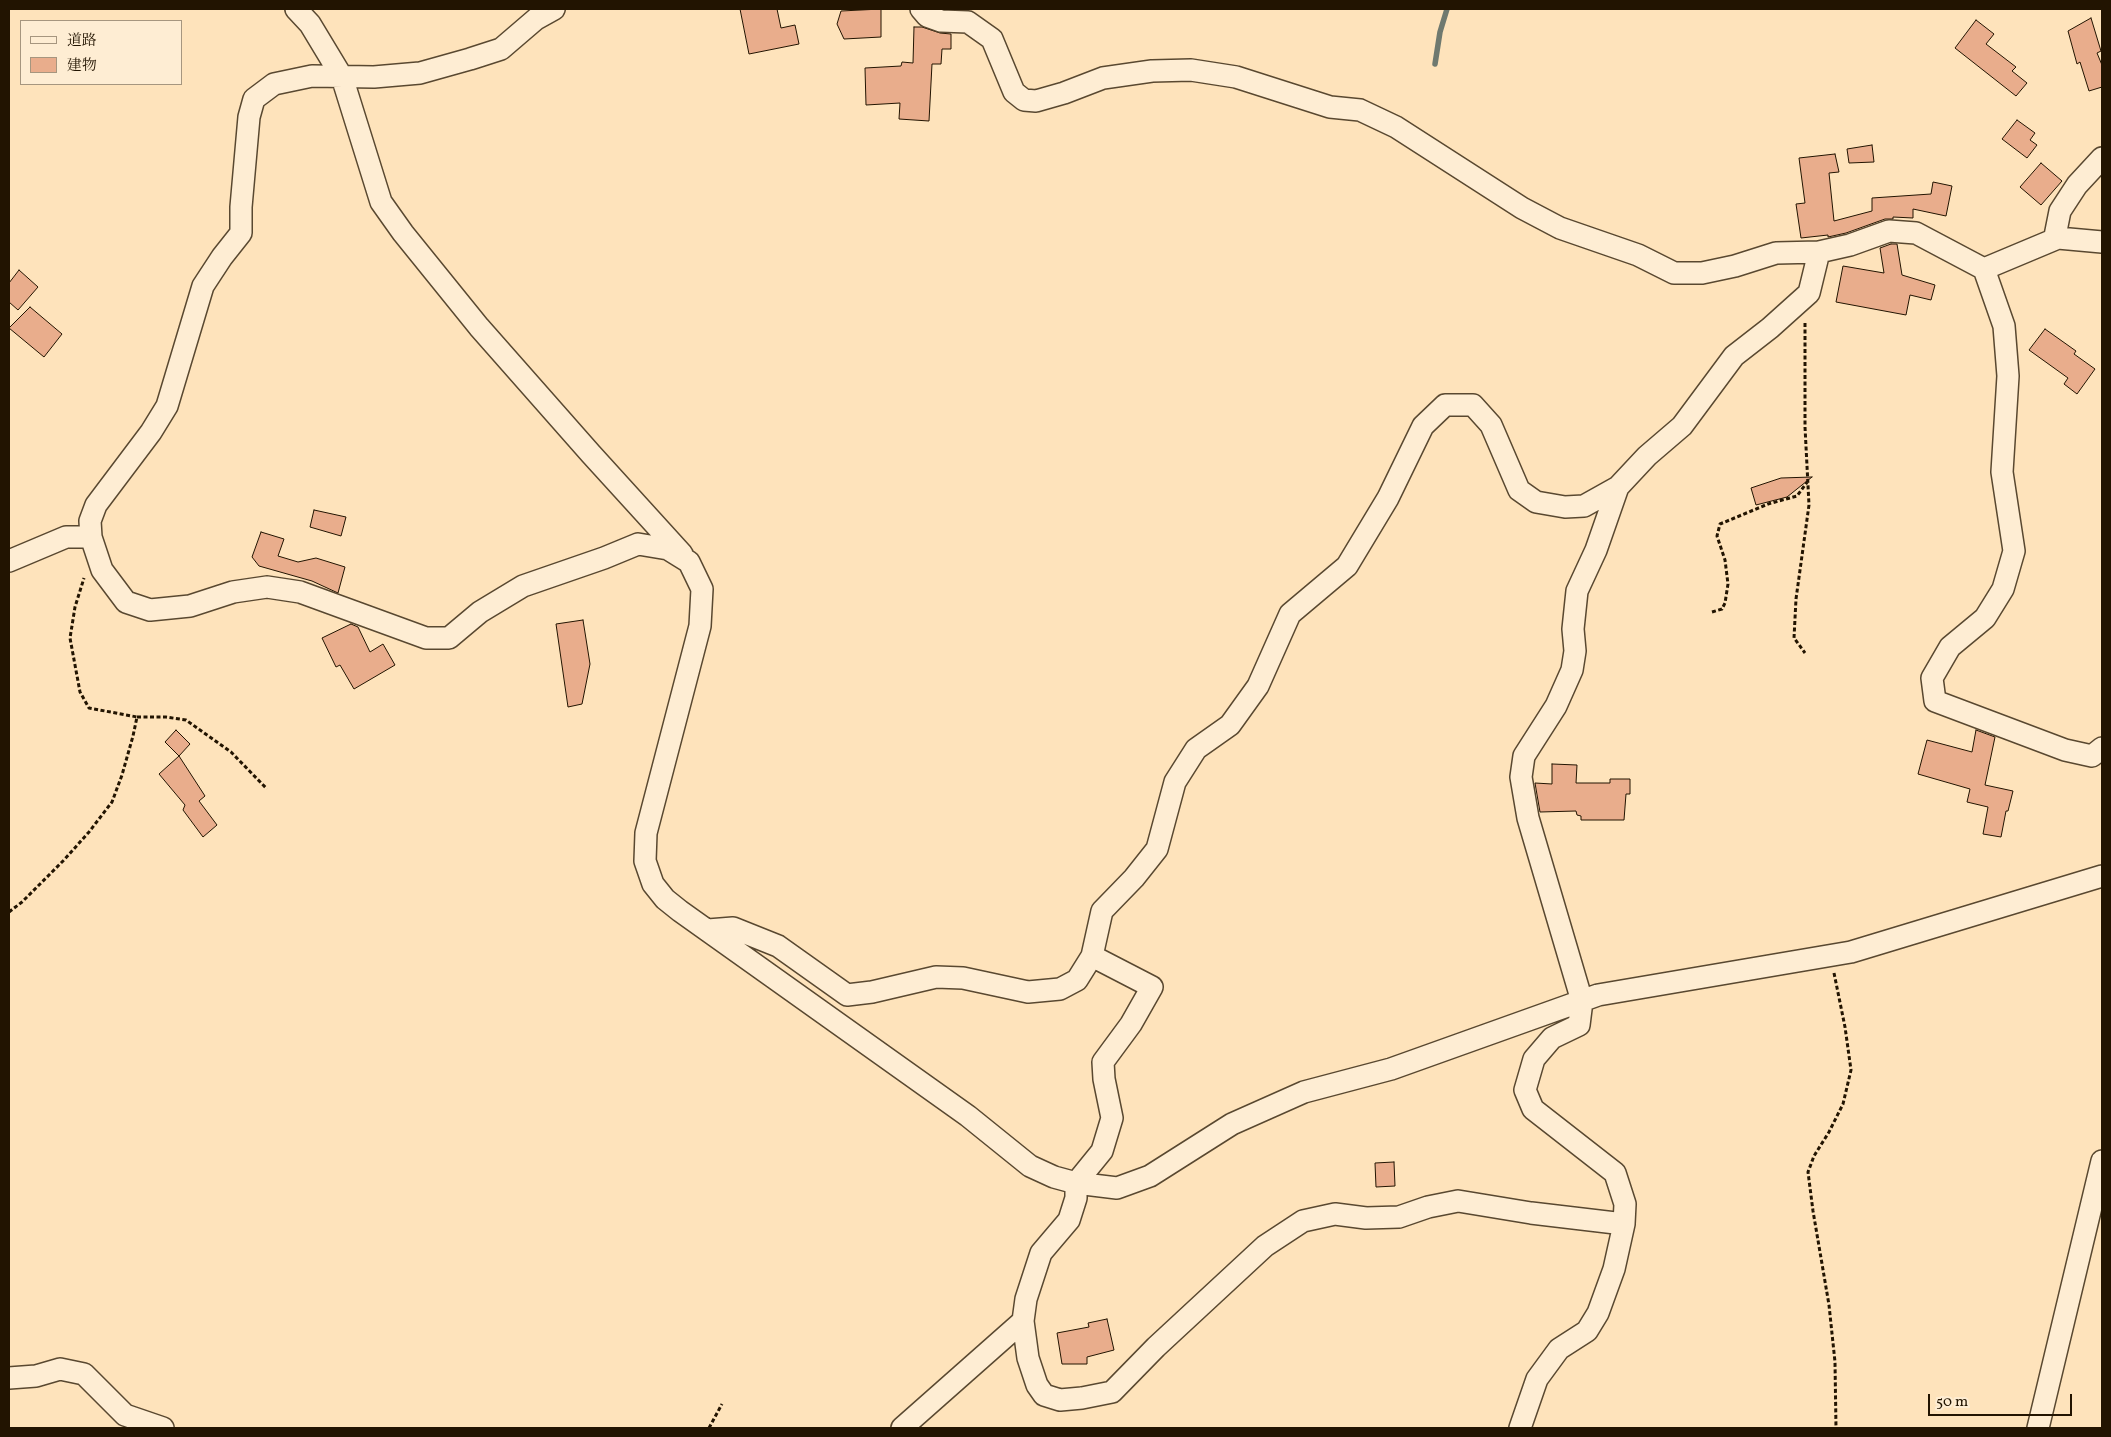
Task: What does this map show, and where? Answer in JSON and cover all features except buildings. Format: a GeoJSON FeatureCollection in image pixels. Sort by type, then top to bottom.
{"type":"FeatureCollection","features":[{"type":"Feature","properties":{"kind":"street"},"geometry":{"type":"LineString","coordinates":[[296,9],[310,24],[342,77],[381,202],[397,225],[492,342],[689,562],[702,588],[700,626],[646,833],[645,861],[653,884],[665,899],[968,1116],[1030,1166],[1054,1178],[1076,1183],[1118,1188],[1150,1176],[1232,1124],[1304,1092],[1391,1069],[1582,1000],[1598,995],[1869,947],[2102,876]]}},
{"type":"Feature","properties":{"kind":"street"},"geometry":{"type":"LineString","coordinates":[[554,9],[536,19],[501,49],[470,59],[420,73],[342,77],[312,76],[274,84],[254,99],[249,117],[241,234],[222,257],[203,286],[167,406],[96,505],[90,521],[93,543],[102,570],[126,602],[150,610],[190,606],[233,592],[267,587],[300,592],[426,638],[449,638],[480,612],[523,586],[638,544],[668,549],[689,562]]}},
{"type":"Feature","properties":{"kind":"street"},"geometry":{"type":"LineString","coordinates":[[921,9],[927,16],[941,21],[968,22],[992,39],[1014,92],[1024,100],[1036,101],[1064,93],[1103,78],[1152,71],[1191,70],[1236,77],[1330,107],[1360,110],[1396,127],[1522,208],[1560,228],[1638,255],[1674,273],[1702,274],[1776,253],[1819,252],[1850,245],[1889,231],[1916,233],[1984,269],[2004,326],[2008,376],[2002,472],[2014,551],[2003,589],[1985,618],[1950,647],[1932,678],[1935,701],[2065,750],[2092,756],[2102,748]]}},
{"type":"Feature","properties":{"kind":"street"},"geometry":{"type":"LineString","coordinates":[[2058,238],[2055,236],[2060,211],[2077,185],[2102,158]]}},
{"type":"Feature","properties":{"kind":"street"},"geometry":{"type":"LineString","coordinates":[[1984,269],[2058,238],[2102,242]]}},
{"type":"Feature","properties":{"kind":"street"},"geometry":{"type":"LineString","coordinates":[[708,930],[733,928],[778,946],[847,995],[872,992],[936,977],[963,978],[1028,992],[1060,989],[1077,980],[1092,956],[1102,911],[1134,878],[1157,849],[1175,782],[1196,749],[1230,726],[1258,686],[1290,614],[1347,566],[1388,498],[1423,426],[1445,405],[1473,405],[1491,426],[1519,490],[1536,502],[1565,507],[1584,506],[1618,488],[1647,456],[1682,426],[1734,356],[1770,328],[1809,293],[1819,252]]}},
{"type":"Feature","properties":{"kind":"street"},"geometry":{"type":"LineString","coordinates":[[1520,1428],[1537,1379],[1559,1349],[1587,1330],[1598,1313],[1614,1268],[1624,1224],[1625,1204],[1615,1174],[1533,1109],[1525,1090],[1534,1059],[1552,1038],[1580,1025],[1582,1000],[1528,818],[1521,777],[1524,756],[1556,706],[1572,670],[1575,651],[1573,629],[1577,591],[1596,550],[1618,488]]}},
{"type":"Feature","properties":{"kind":"street"},"geometry":{"type":"LineString","coordinates":[[9,561],[66,537],[93,543]]}},
{"type":"Feature","properties":{"kind":"street"},"geometry":{"type":"LineString","coordinates":[[1092,956],[1152,987],[1131,1024],[1103,1062],[1104,1078],[1112,1118],[1102,1151],[1076,1183],[1076,1198],[1069,1220],[1041,1253],[1026,1299],[1023,1320],[1028,1358],[1037,1385],[1044,1395],[1060,1400],[1112,1392],[1163,1341],[1265,1246],[1303,1221],[1335,1214],[1366,1218],[1398,1217],[1428,1207],[1458,1201],[1531,1213],[1624,1224]]}},
{"type":"Feature","properties":{"kind":"street"},"geometry":{"type":"LineString","coordinates":[[2038,1428],[2102,1161]]}},
{"type":"Feature","properties":{"kind":"street"},"geometry":{"type":"LineString","coordinates":[[902,1428],[1023,1320]]}},
{"type":"Feature","properties":{"kind":"street"},"geometry":{"type":"LineString","coordinates":[[9,1378],[36,1376],[60,1369],[84,1374],[125,1415],[163,1428]]}},
{"type":"Feature","properties":{"kind":"path"},"geometry":{"type":"LineString","coordinates":[[1805,297],[1805,427],[1808,505],[1796,599],[1794,638],[1805,653]]}},
{"type":"Feature","properties":{"kind":"path"},"geometry":{"type":"LineString","coordinates":[[1712,612],[1722,609],[1725,603],[1728,584],[1725,560],[1717,536],[1720,524],[1768,504],[1797,496],[1808,480]]}},
{"type":"Feature","properties":{"kind":"path"},"geometry":{"type":"LineString","coordinates":[[93,543],[75,607],[70,638],[80,692],[90,708],[137,717],[166,717],[186,720],[230,752],[267,788]]}},
{"type":"Feature","properties":{"kind":"path"},"geometry":{"type":"LineString","coordinates":[[9,912],[22,902],[64,860],[112,802],[122,775],[137,717]]}},
{"type":"Feature","properties":{"kind":"path"},"geometry":{"type":"LineString","coordinates":[[1830,955],[1838,989],[1851,1070],[1842,1104],[1829,1132],[1814,1156],[1808,1172],[1831,1324],[1835,1362],[1836,1428]]}},
{"type":"Feature","properties":{"kind":"path"},"geometry":{"type":"LineString","coordinates":[[709,1428],[722,1404]]}},
{"type":"Feature","properties":{"kind":"waterway"},"geometry":{"type":"LineString","coordinates":[[1435,64],[1440,32],[1447,9]]}}]}
